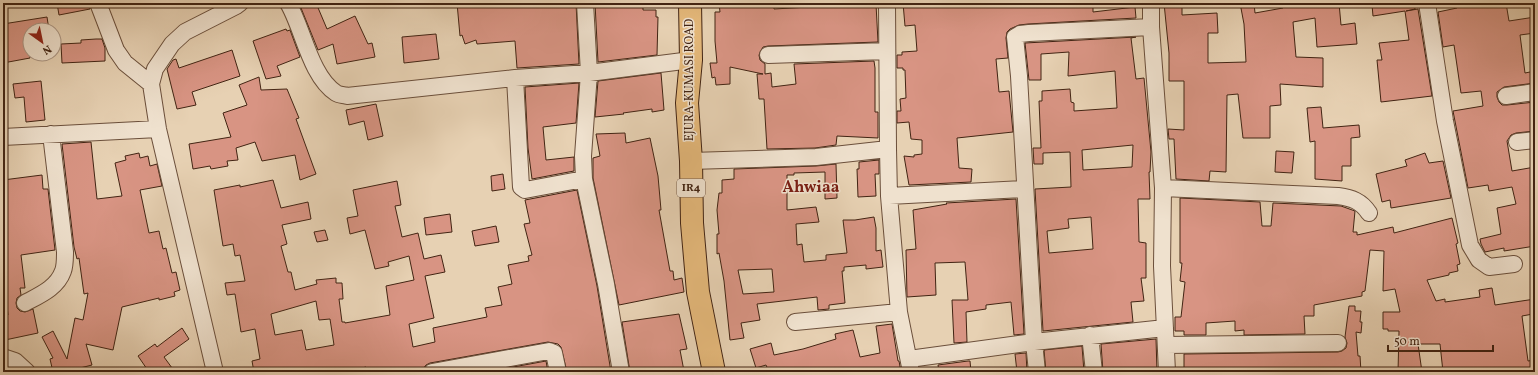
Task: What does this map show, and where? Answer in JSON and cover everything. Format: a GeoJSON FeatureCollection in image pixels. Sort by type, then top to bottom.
{"type":"FeatureCollection","features":[{"type":"Feature","properties":{"kind":"main road","name":"EJURA-KUMASI ROAD"},"geometry":{"type":"LineString","coordinates":[[690,3],[691,60],[688,103],[692,223],[698,292],[714,372]]}},
{"type":"Feature","properties":{"kind":"street"},"geometry":{"type":"LineString","coordinates":[[98,3],[116,50],[125,63],[151,84]]}},
{"type":"Feature","properties":{"kind":"street"},"geometry":{"type":"LineString","coordinates":[[214,372],[158,129],[151,84],[156,69],[172,44],[185,32],[240,3]]}},
{"type":"Feature","properties":{"kind":"street"},"geometry":{"type":"LineString","coordinates":[[288,3],[315,66],[326,83],[336,94],[347,96],[515,78],[589,73],[691,60]]}},
{"type":"Feature","properties":{"kind":"street"},"geometry":{"type":"LineString","coordinates":[[585,3],[589,73],[583,156],[584,179],[606,284],[621,372]]}},
{"type":"Feature","properties":{"kind":"street"},"geometry":{"type":"LineString","coordinates":[[887,3],[889,196],[899,312],[910,365],[1034,342],[1165,328]]}},
{"type":"Feature","properties":{"kind":"street"},"geometry":{"type":"LineString","coordinates":[[1151,3],[1151,27],[1163,188],[1162,266],[1167,372]]}},
{"type":"Feature","properties":{"kind":"street"},"geometry":{"type":"LineString","coordinates":[[1427,3],[1447,128],[1470,245],[1480,260],[1489,267],[1514,264]]}},
{"type":"Feature","properties":{"kind":"street"},"geometry":{"type":"LineString","coordinates":[[1037,372],[1024,189],[1019,76],[1015,36],[1017,34],[1151,27]]}},
{"type":"Feature","properties":{"kind":"street"},"geometry":{"type":"LineString","coordinates":[[768,55],[887,51]]}},
{"type":"Feature","properties":{"kind":"street"},"geometry":{"type":"LineString","coordinates":[[515,78],[521,187],[525,190],[584,179]]}},
{"type":"Feature","properties":{"kind":"street"},"geometry":{"type":"LineString","coordinates":[[1506,96],[1535,92]]}},
{"type":"Feature","properties":{"kind":"street"},"geometry":{"type":"LineString","coordinates":[[3,137],[158,129]]}},
{"type":"Feature","properties":{"kind":"street"},"geometry":{"type":"LineString","coordinates":[[25,303],[46,292],[56,284],[64,271],[65,252],[51,134]]}},
{"type":"Feature","properties":{"kind":"street"},"geometry":{"type":"LineString","coordinates":[[1517,142],[1535,140]]}},
{"type":"Feature","properties":{"kind":"street"},"geometry":{"type":"LineString","coordinates":[[691,161],[816,157],[888,149]]}},
{"type":"Feature","properties":{"kind":"street"},"geometry":{"type":"LineString","coordinates":[[1163,188],[1338,196],[1353,198],[1364,205],[1369,213]]}},
{"type":"Feature","properties":{"kind":"street"},"geometry":{"type":"LineString","coordinates":[[889,196],[1024,189]]}},
{"type":"Feature","properties":{"kind":"street"},"geometry":{"type":"LineString","coordinates":[[795,322],[899,312]]}},
{"type":"Feature","properties":{"kind":"street"},"geometry":{"type":"LineString","coordinates":[[1090,335],[1094,372]]}},
{"type":"Feature","properties":{"kind":"street"},"geometry":{"type":"LineString","coordinates":[[1166,345],[1338,343]]}},
{"type":"Feature","properties":{"kind":"street"},"geometry":{"type":"LineString","coordinates":[[432,372],[496,367],[549,351],[554,353],[558,372]]}},
{"type":"Feature","properties":{"kind":"street"},"geometry":{"type":"LineString","coordinates":[[3,357],[16,361],[27,372]]}},
{"type":"Feature","properties":{"kind":"building"},"geometry":{"type":"Polygon","coordinates":[[[57,3],[89,3],[90,9],[59,15],[57,3]]]}},
{"type":"Feature","properties":{"kind":"building"},"geometry":{"type":"Polygon","coordinates":[[[299,3],[316,3],[327,29],[355,16],[368,44],[372,43],[375,57],[337,64],[333,44],[318,50],[299,3]]]}},
{"type":"Feature","properties":{"kind":"building"},"geometry":{"type":"Polygon","coordinates":[[[457,3],[576,3],[579,64],[517,68],[515,41],[477,44],[476,40],[465,44],[462,35],[460,36],[457,3]]]}},
{"type":"Feature","properties":{"kind":"building"},"geometry":{"type":"Polygon","coordinates":[[[595,3],[643,3],[643,10],[656,10],[656,17],[658,17],[657,55],[598,62],[595,3]]]}},
{"type":"Feature","properties":{"kind":"building"},"geometry":{"type":"Polygon","coordinates":[[[719,3],[774,3],[774,9],[826,6],[826,3],[846,3],[846,6],[876,4],[878,42],[768,46],[763,47],[759,55],[760,60],[765,64],[765,74],[771,73],[772,87],[796,84],[794,64],[874,61],[875,112],[878,112],[878,138],[837,136],[836,145],[815,148],[767,149],[764,99],[759,99],[757,74],[763,74],[730,67],[730,84],[716,85],[715,77],[712,78],[710,63],[717,63],[715,12],[720,12],[719,3]]]}},
{"type":"Feature","properties":{"kind":"building"},"geometry":{"type":"Polygon","coordinates":[[[903,3],[991,3],[991,5],[1024,3],[1093,3],[1093,12],[1135,7],[1136,18],[1028,24],[1019,25],[1010,29],[1007,32],[1006,38],[1008,58],[996,59],[999,92],[1009,91],[1013,132],[957,138],[959,168],[972,169],[971,182],[909,185],[904,156],[914,157],[914,155],[922,154],[922,140],[911,139],[909,122],[897,123],[897,111],[901,111],[900,99],[906,98],[905,70],[903,70],[903,68],[897,68],[897,55],[902,55],[902,52],[917,51],[915,25],[905,26],[903,3]]]}},
{"type":"Feature","properties":{"kind":"building"},"geometry":{"type":"Polygon","coordinates":[[[1164,3],[1182,3],[1182,15],[1217,13],[1218,33],[1208,33],[1208,63],[1246,62],[1244,24],[1240,3],[1254,3],[1255,13],[1283,8],[1282,3],[1339,3],[1341,25],[1355,23],[1357,44],[1317,47],[1315,18],[1293,22],[1296,57],[1323,58],[1323,87],[1280,84],[1281,105],[1270,106],[1270,138],[1243,138],[1238,94],[1227,95],[1226,172],[1210,171],[1209,181],[1176,179],[1174,139],[1169,139],[1168,129],[1184,130],[1184,81],[1169,81],[1169,53],[1164,3]]]}},
{"type":"Feature","properties":{"kind":"building"},"geometry":{"type":"Polygon","coordinates":[[[1382,3],[1415,3],[1415,9],[1406,11],[1418,9],[1432,96],[1381,102],[1377,60],[1382,60],[1379,43],[1409,40],[1405,11],[1373,16],[1372,5],[1382,3]]]}},
{"type":"Feature","properties":{"kind":"building"},"geometry":{"type":"Polygon","coordinates":[[[1480,3],[1506,3],[1509,21],[1535,17],[1535,33],[1520,35],[1525,73],[1535,71],[1535,83],[1504,87],[1497,92],[1497,97],[1502,105],[1535,102],[1535,131],[1516,133],[1511,135],[1507,141],[1512,171],[1535,167],[1535,246],[1504,251],[1504,248],[1485,252],[1480,239],[1501,234],[1497,208],[1516,204],[1512,187],[1489,191],[1488,185],[1468,188],[1453,111],[1483,106],[1481,91],[1461,93],[1454,45],[1443,47],[1438,12],[1457,8],[1456,6],[1480,3]]]}},
{"type":"Feature","properties":{"kind":"building"},"geometry":{"type":"Polygon","coordinates":[[[47,17],[48,22],[22,22],[22,59],[3,63],[3,24],[47,17]]]}},
{"type":"Feature","properties":{"kind":"building"},"geometry":{"type":"Polygon","coordinates":[[[286,29],[287,31],[290,30],[300,57],[277,66],[281,76],[266,79],[253,41],[286,29]]]}},
{"type":"Feature","properties":{"kind":"building"},"geometry":{"type":"Polygon","coordinates":[[[436,34],[439,59],[404,63],[402,37],[436,34]]]}},
{"type":"Feature","properties":{"kind":"building"},"geometry":{"type":"Polygon","coordinates":[[[1136,37],[1131,38],[1136,79],[1144,78],[1151,152],[1149,172],[1150,199],[1138,199],[1139,242],[1146,243],[1146,278],[1141,278],[1144,301],[1131,302],[1133,322],[1043,331],[1035,189],[1071,187],[1070,152],[1043,153],[1043,164],[1034,164],[1033,148],[1041,148],[1039,101],[1042,101],[1042,91],[1070,89],[1071,102],[1074,103],[1074,111],[1117,108],[1115,71],[1068,76],[1069,52],[1041,54],[1041,80],[1029,80],[1025,43],[1136,37]],[[1133,145],[1082,150],[1083,170],[1132,167],[1133,145]],[[1091,217],[1068,219],[1069,228],[1047,231],[1049,253],[1093,249],[1091,217]]]}},
{"type":"Feature","properties":{"kind":"building"},"geometry":{"type":"Polygon","coordinates":[[[102,39],[105,48],[105,61],[62,63],[62,44],[81,43],[81,40],[102,39]]]}},
{"type":"Feature","properties":{"kind":"building"},"geometry":{"type":"Polygon","coordinates":[[[232,50],[240,76],[192,92],[196,105],[177,109],[167,69],[173,60],[176,59],[179,68],[232,50]]]}},
{"type":"Feature","properties":{"kind":"building"},"geometry":{"type":"Polygon","coordinates":[[[661,73],[664,110],[652,112],[652,109],[595,117],[598,81],[661,73]]]}},
{"type":"Feature","properties":{"kind":"building"},"geometry":{"type":"Polygon","coordinates":[[[259,77],[261,90],[287,89],[299,118],[296,119],[316,174],[300,180],[295,155],[262,161],[255,142],[236,148],[238,160],[227,161],[228,166],[211,169],[210,166],[193,169],[189,144],[231,137],[223,113],[247,105],[239,85],[259,77]]]}},
{"type":"Feature","properties":{"kind":"building"},"geometry":{"type":"Polygon","coordinates":[[[41,81],[45,120],[26,122],[24,97],[15,98],[13,84],[41,81]]]}},
{"type":"Feature","properties":{"kind":"building"},"geometry":{"type":"Polygon","coordinates":[[[579,83],[576,123],[543,127],[546,160],[574,157],[574,171],[532,179],[528,148],[525,87],[579,83]]]}},
{"type":"Feature","properties":{"kind":"building"},"geometry":{"type":"Polygon","coordinates":[[[376,104],[383,136],[368,140],[364,121],[349,125],[346,110],[376,104]]]}},
{"type":"Feature","properties":{"kind":"building"},"geometry":{"type":"Polygon","coordinates":[[[1321,107],[1323,128],[1359,125],[1360,137],[1351,138],[1351,166],[1342,166],[1342,181],[1315,179],[1315,141],[1310,142],[1307,108],[1321,107]]]}},
{"type":"Feature","properties":{"kind":"building"},"geometry":{"type":"Polygon","coordinates":[[[625,133],[626,143],[650,138],[658,176],[661,210],[659,210],[670,271],[673,271],[674,280],[682,278],[684,292],[619,305],[593,178],[593,158],[600,156],[596,134],[625,133]]]}},
{"type":"Feature","properties":{"kind":"building"},"geometry":{"type":"Polygon","coordinates":[[[91,142],[97,199],[122,196],[115,163],[126,160],[125,156],[139,153],[140,158],[148,156],[150,166],[157,164],[162,186],[140,190],[149,233],[159,231],[163,249],[166,248],[172,273],[176,272],[180,290],[174,292],[175,296],[159,300],[159,298],[122,307],[113,350],[86,344],[92,365],[72,370],[73,372],[53,372],[50,359],[53,358],[42,337],[53,331],[67,359],[75,318],[83,320],[88,293],[84,294],[79,258],[77,259],[74,247],[62,144],[91,142]]]}},
{"type":"Feature","properties":{"kind":"building"},"geometry":{"type":"Polygon","coordinates":[[[1276,151],[1294,152],[1292,173],[1275,172],[1276,151]]]}},
{"type":"Feature","properties":{"kind":"building"},"geometry":{"type":"Polygon","coordinates":[[[1425,153],[1429,163],[1443,161],[1451,198],[1391,208],[1390,200],[1382,202],[1376,174],[1407,166],[1405,160],[1425,153]]]}},
{"type":"Feature","properties":{"kind":"building"},"geometry":{"type":"Polygon","coordinates":[[[879,160],[879,174],[875,174],[876,196],[858,197],[857,169],[859,169],[859,162],[879,160]]]}},
{"type":"Feature","properties":{"kind":"building"},"geometry":{"type":"Polygon","coordinates":[[[836,164],[837,198],[825,199],[825,172],[794,173],[794,175],[787,175],[787,210],[816,207],[819,222],[796,224],[797,245],[802,244],[804,262],[826,260],[826,255],[847,253],[843,220],[874,217],[876,228],[876,251],[881,250],[883,267],[866,269],[866,265],[844,267],[844,271],[842,271],[845,303],[829,305],[829,309],[818,310],[817,297],[757,304],[760,320],[741,323],[744,338],[730,340],[724,281],[719,253],[717,254],[717,234],[719,234],[717,210],[719,193],[722,193],[722,180],[734,179],[734,169],[836,164]],[[772,269],[738,270],[743,294],[774,292],[772,269]]]}},
{"type":"Feature","properties":{"kind":"building"},"geometry":{"type":"Polygon","coordinates":[[[503,174],[505,189],[492,191],[491,176],[503,174]]]}},
{"type":"Feature","properties":{"kind":"building"},"geometry":{"type":"Polygon","coordinates":[[[42,175],[43,189],[48,189],[55,250],[21,255],[25,288],[20,288],[21,295],[17,298],[16,303],[17,308],[20,311],[25,312],[33,309],[38,333],[5,340],[3,331],[3,316],[8,315],[3,272],[3,180],[42,175]]]}},
{"type":"Feature","properties":{"kind":"building"},"geometry":{"type":"Polygon","coordinates":[[[273,180],[281,208],[308,202],[311,219],[282,225],[287,244],[281,246],[288,272],[291,272],[295,290],[317,284],[316,280],[336,278],[336,283],[342,283],[343,299],[339,299],[342,322],[345,323],[390,315],[386,286],[414,280],[409,256],[388,262],[389,266],[375,269],[365,230],[350,234],[347,218],[358,216],[353,190],[397,181],[401,205],[395,206],[402,237],[418,233],[424,259],[441,255],[445,272],[425,276],[434,318],[409,324],[413,347],[435,342],[433,328],[487,317],[485,308],[502,305],[498,287],[512,284],[508,265],[529,261],[528,256],[532,255],[524,224],[530,223],[525,200],[577,190],[597,286],[611,372],[567,372],[561,347],[558,344],[548,342],[430,363],[423,369],[418,370],[418,372],[367,372],[366,367],[342,372],[254,372],[252,361],[260,359],[255,329],[241,332],[235,294],[227,295],[225,283],[245,281],[240,255],[235,256],[233,244],[223,246],[214,190],[240,185],[240,187],[273,180]],[[316,301],[271,314],[275,335],[302,330],[306,350],[334,345],[330,319],[319,320],[316,301]]]}},
{"type":"Feature","properties":{"kind":"building"},"geometry":{"type":"Polygon","coordinates":[[[1180,198],[1260,202],[1262,226],[1271,226],[1273,203],[1341,206],[1355,211],[1353,232],[1357,232],[1357,235],[1393,227],[1394,233],[1452,218],[1458,243],[1456,244],[1460,264],[1457,265],[1458,271],[1449,273],[1449,275],[1427,280],[1436,301],[1445,299],[1445,302],[1480,297],[1479,290],[1492,288],[1495,305],[1535,299],[1535,312],[1533,312],[1533,314],[1522,316],[1528,361],[1535,360],[1535,372],[1443,372],[1440,344],[1418,344],[1422,372],[1398,372],[1399,331],[1388,331],[1388,329],[1383,329],[1383,312],[1400,312],[1395,289],[1383,291],[1384,251],[1370,250],[1365,291],[1362,292],[1362,296],[1314,305],[1314,316],[1304,316],[1305,334],[1244,335],[1244,330],[1235,331],[1235,321],[1206,323],[1206,335],[1184,335],[1184,331],[1175,331],[1175,317],[1181,317],[1185,282],[1180,281],[1182,263],[1180,263],[1180,198]]]}},
{"type":"Feature","properties":{"kind":"building"},"geometry":{"type":"Polygon","coordinates":[[[1016,199],[1024,334],[1014,335],[1011,302],[986,305],[986,309],[966,312],[967,342],[954,343],[952,300],[968,300],[965,262],[935,263],[936,295],[907,297],[906,250],[916,249],[913,210],[947,204],[946,203],[1016,199]]]}},
{"type":"Feature","properties":{"kind":"building"},"geometry":{"type":"Polygon","coordinates":[[[450,214],[452,232],[426,235],[424,218],[450,214]]]}},
{"type":"Feature","properties":{"kind":"building"},"geometry":{"type":"Polygon","coordinates":[[[496,226],[499,242],[475,246],[472,231],[496,226]]]}},
{"type":"Feature","properties":{"kind":"building"},"geometry":{"type":"Polygon","coordinates":[[[325,230],[328,240],[317,242],[314,232],[325,230]]]}},
{"type":"Feature","properties":{"kind":"building"},"geometry":{"type":"Polygon","coordinates":[[[1349,306],[1355,306],[1355,311],[1361,311],[1361,333],[1356,332],[1361,372],[1184,372],[1184,354],[1342,351],[1346,348],[1347,343],[1345,337],[1349,306]]]}},
{"type":"Feature","properties":{"kind":"building"},"geometry":{"type":"Polygon","coordinates":[[[679,314],[687,349],[680,350],[684,371],[654,372],[653,369],[640,372],[630,372],[622,322],[679,314]]]}},
{"type":"Feature","properties":{"kind":"building"},"geometry":{"type":"Polygon","coordinates":[[[892,324],[901,372],[769,372],[766,365],[756,368],[750,349],[771,343],[774,355],[803,349],[836,339],[835,334],[853,330],[860,357],[880,353],[876,326],[892,324]]]}},
{"type":"Feature","properties":{"kind":"building"},"geometry":{"type":"Polygon","coordinates":[[[182,328],[189,339],[164,357],[175,372],[149,372],[138,356],[155,344],[157,347],[182,328]]]}},
{"type":"Feature","properties":{"kind":"building"},"geometry":{"type":"Polygon","coordinates":[[[1156,339],[1157,372],[1103,372],[1101,344],[1156,339]]]}},
{"type":"Feature","properties":{"kind":"building"},"geometry":{"type":"Polygon","coordinates":[[[1082,346],[1084,372],[1046,372],[1044,350],[1082,346]]]}},
{"type":"Feature","properties":{"kind":"building"},"geometry":{"type":"Polygon","coordinates":[[[1026,353],[1027,372],[1017,372],[1015,354],[1026,353]]]}},
{"type":"Feature","properties":{"kind":"building"},"geometry":{"type":"Polygon","coordinates":[[[546,361],[548,372],[486,372],[546,361]]]}},
{"type":"Feature","properties":{"kind":"building"},"geometry":{"type":"Polygon","coordinates":[[[970,361],[971,372],[939,372],[938,365],[970,361]]]}},
{"type":"Feature","properties":{"kind":"district","name":"Ahwiaa"},"geometry":{"type":"Point","coordinates":[811,188]}}]}
